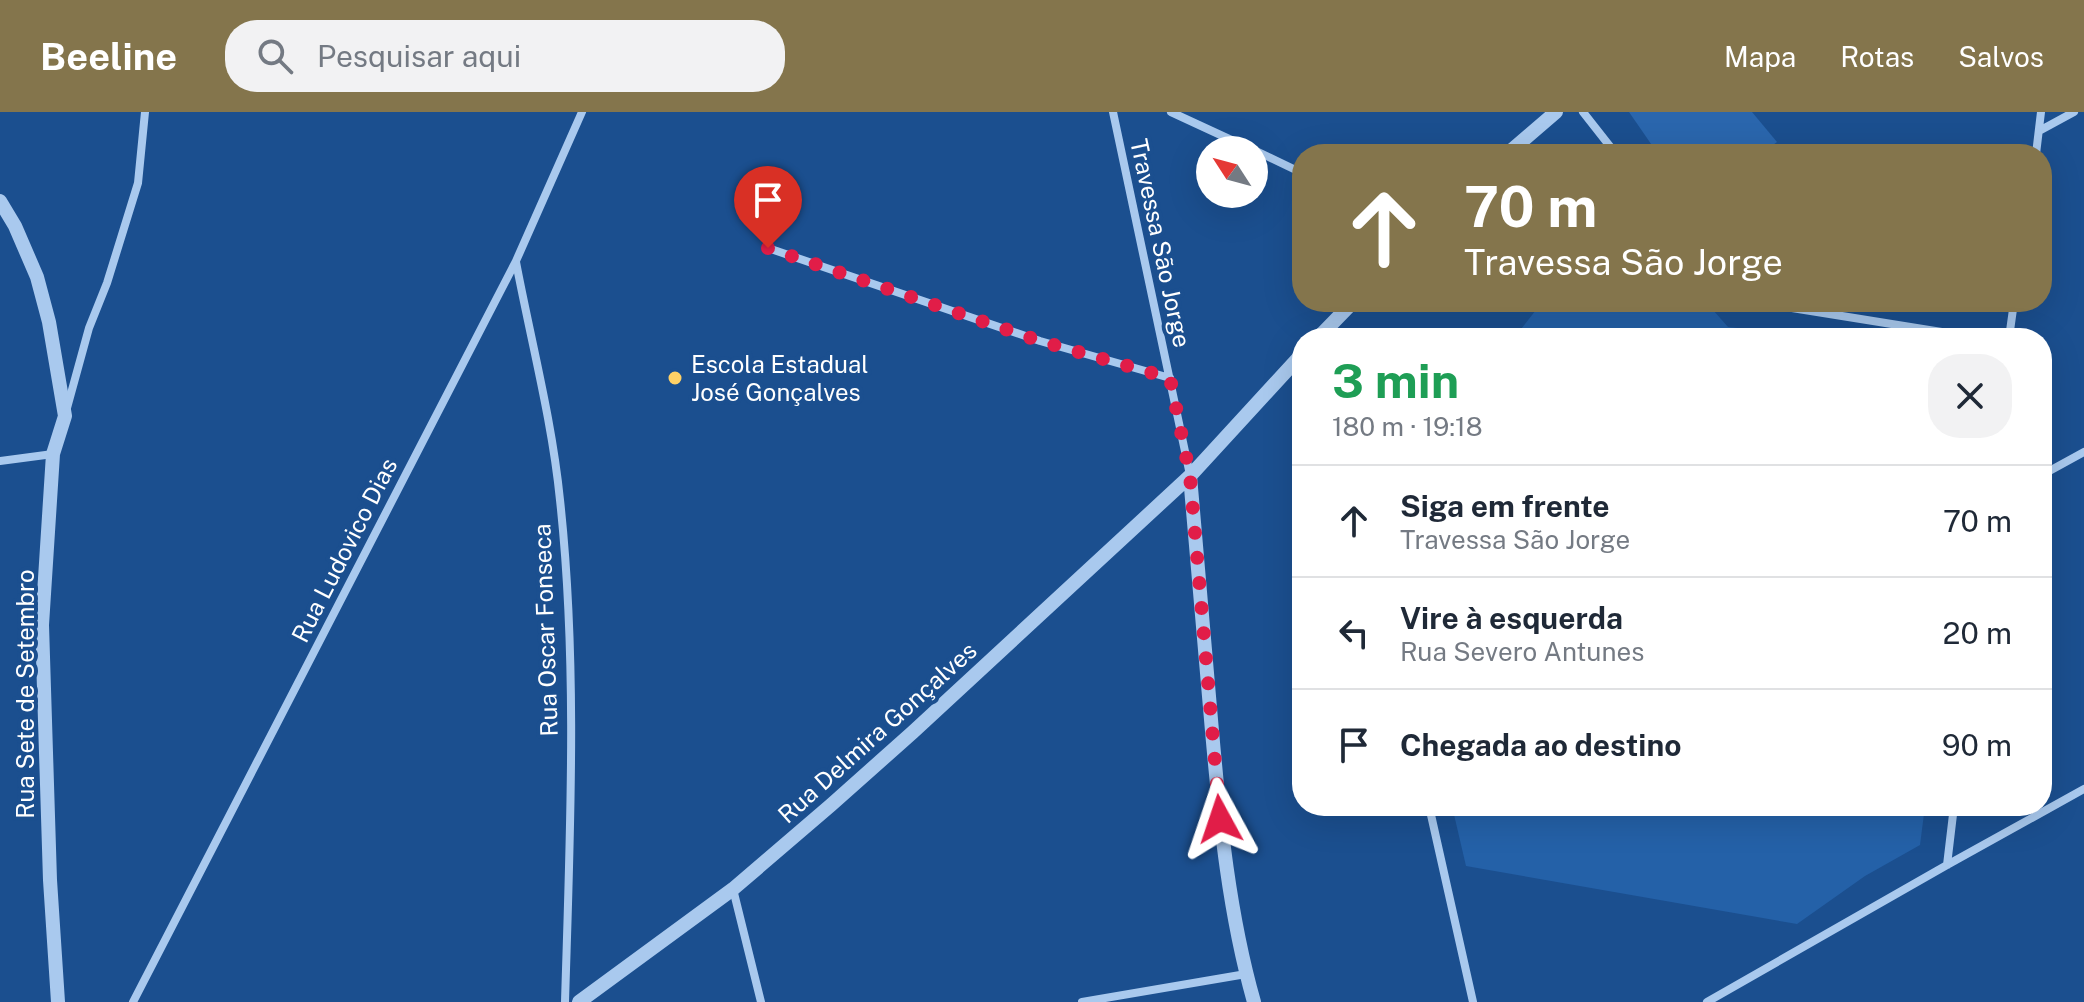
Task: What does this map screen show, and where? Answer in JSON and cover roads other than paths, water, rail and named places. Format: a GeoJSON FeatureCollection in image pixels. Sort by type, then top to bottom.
{"type":"FeatureCollection","features":[{"type":"Feature","properties":{"kind":"street","name":"Rua Sete de Setembro"},"geometry":{"type":"LineString","coordinates":[[58,1002],[50,880],[42,625],[53,454],[89,328],[107,283],[138,183],[145,112]]}},
{"type":"Feature","properties":{"kind":"street","name":"Rua Ludovico Dias"},"geometry":{"type":"LineString","coordinates":[[133,1002],[516,261],[582,112]]}},
{"type":"Feature","properties":{"kind":"street","name":"Travessa São Jorge"},"geometry":{"type":"LineString","coordinates":[[1113,112],[1190,476]]}},
{"type":"Feature","properties":{"kind":"street"},"geometry":{"type":"LineString","coordinates":[[1171,112],[1223,136]]}},
{"type":"Feature","properties":{"kind":"street"},"geometry":{"type":"LineString","coordinates":[[1519,144],[1556,112]]}},
{"type":"Feature","properties":{"kind":"street"},"geometry":{"type":"LineString","coordinates":[[1583,112],[1608,144]]}},
{"type":"Feature","properties":{"kind":"street"},"geometry":{"type":"LineString","coordinates":[[2037,144],[2041,112]]}},
{"type":"Feature","properties":{"kind":"street"},"geometry":{"type":"LineString","coordinates":[[2039,131],[2074,112]]}},
{"type":"Feature","properties":{"kind":"street"},"geometry":{"type":"LineString","coordinates":[[1268,157],[1292,168]]}},
{"type":"Feature","properties":{"kind":"street"},"geometry":{"type":"LineString","coordinates":[[0,201],[15,226],[37,277],[49,322],[65,416]]}},
{"type":"Feature","properties":{"kind":"street"},"geometry":{"type":"LineString","coordinates":[[768,248],[1040,341],[1170,378]]}},
{"type":"Feature","properties":{"kind":"street","name":"Rua Oscar Fonseca"},"geometry":{"type":"LineString","coordinates":[[516,261],[558,483],[567,584],[570,820],[565,1002]]}},
{"type":"Feature","properties":{"kind":"street"},"geometry":{"type":"LineString","coordinates":[[1328,328],[1343,312]]}},
{"type":"Feature","properties":{"kind":"street"},"geometry":{"type":"LineString","coordinates":[[1819,312],[1918,328]]}},
{"type":"Feature","properties":{"kind":"street","name":"Rua Delmira Gonçalves"},"geometry":{"type":"LineString","coordinates":[[579,1002],[733,889],[913,732],[1190,476],[1292,365]]}},
{"type":"Feature","properties":{"kind":"street"},"geometry":{"type":"LineString","coordinates":[[2052,470],[2084,452]]}},
{"type":"Feature","properties":{"kind":"street"},"geometry":{"type":"LineString","coordinates":[[0,461],[53,454]]}},
{"type":"Feature","properties":{"kind":"street"},"geometry":{"type":"LineString","coordinates":[[1190,476],[1220,819],[1246,974],[1254,1002]]}},
{"type":"Feature","properties":{"kind":"street"},"geometry":{"type":"LineString","coordinates":[[2052,807],[2084,789]]}},
{"type":"Feature","properties":{"kind":"street"},"geometry":{"type":"LineString","coordinates":[[1431,816],[1473,1002]]}},
{"type":"Feature","properties":{"kind":"street"},"geometry":{"type":"LineString","coordinates":[[1947,865],[1953,816]]}},
{"type":"Feature","properties":{"kind":"street"},"geometry":{"type":"LineString","coordinates":[[1707,1002],[2035,816]]}},
{"type":"Feature","properties":{"kind":"street"},"geometry":{"type":"LineString","coordinates":[[733,889],[761,1002]]}},
{"type":"Feature","properties":{"kind":"street"},"geometry":{"type":"LineString","coordinates":[[1082,1002],[1246,974]]}},
{"type":"Feature","properties":{"kind":"place","name":"Escola Estadual José Gonçalves"},"geometry":{"type":"Point","coordinates":[675,378]}}]}
